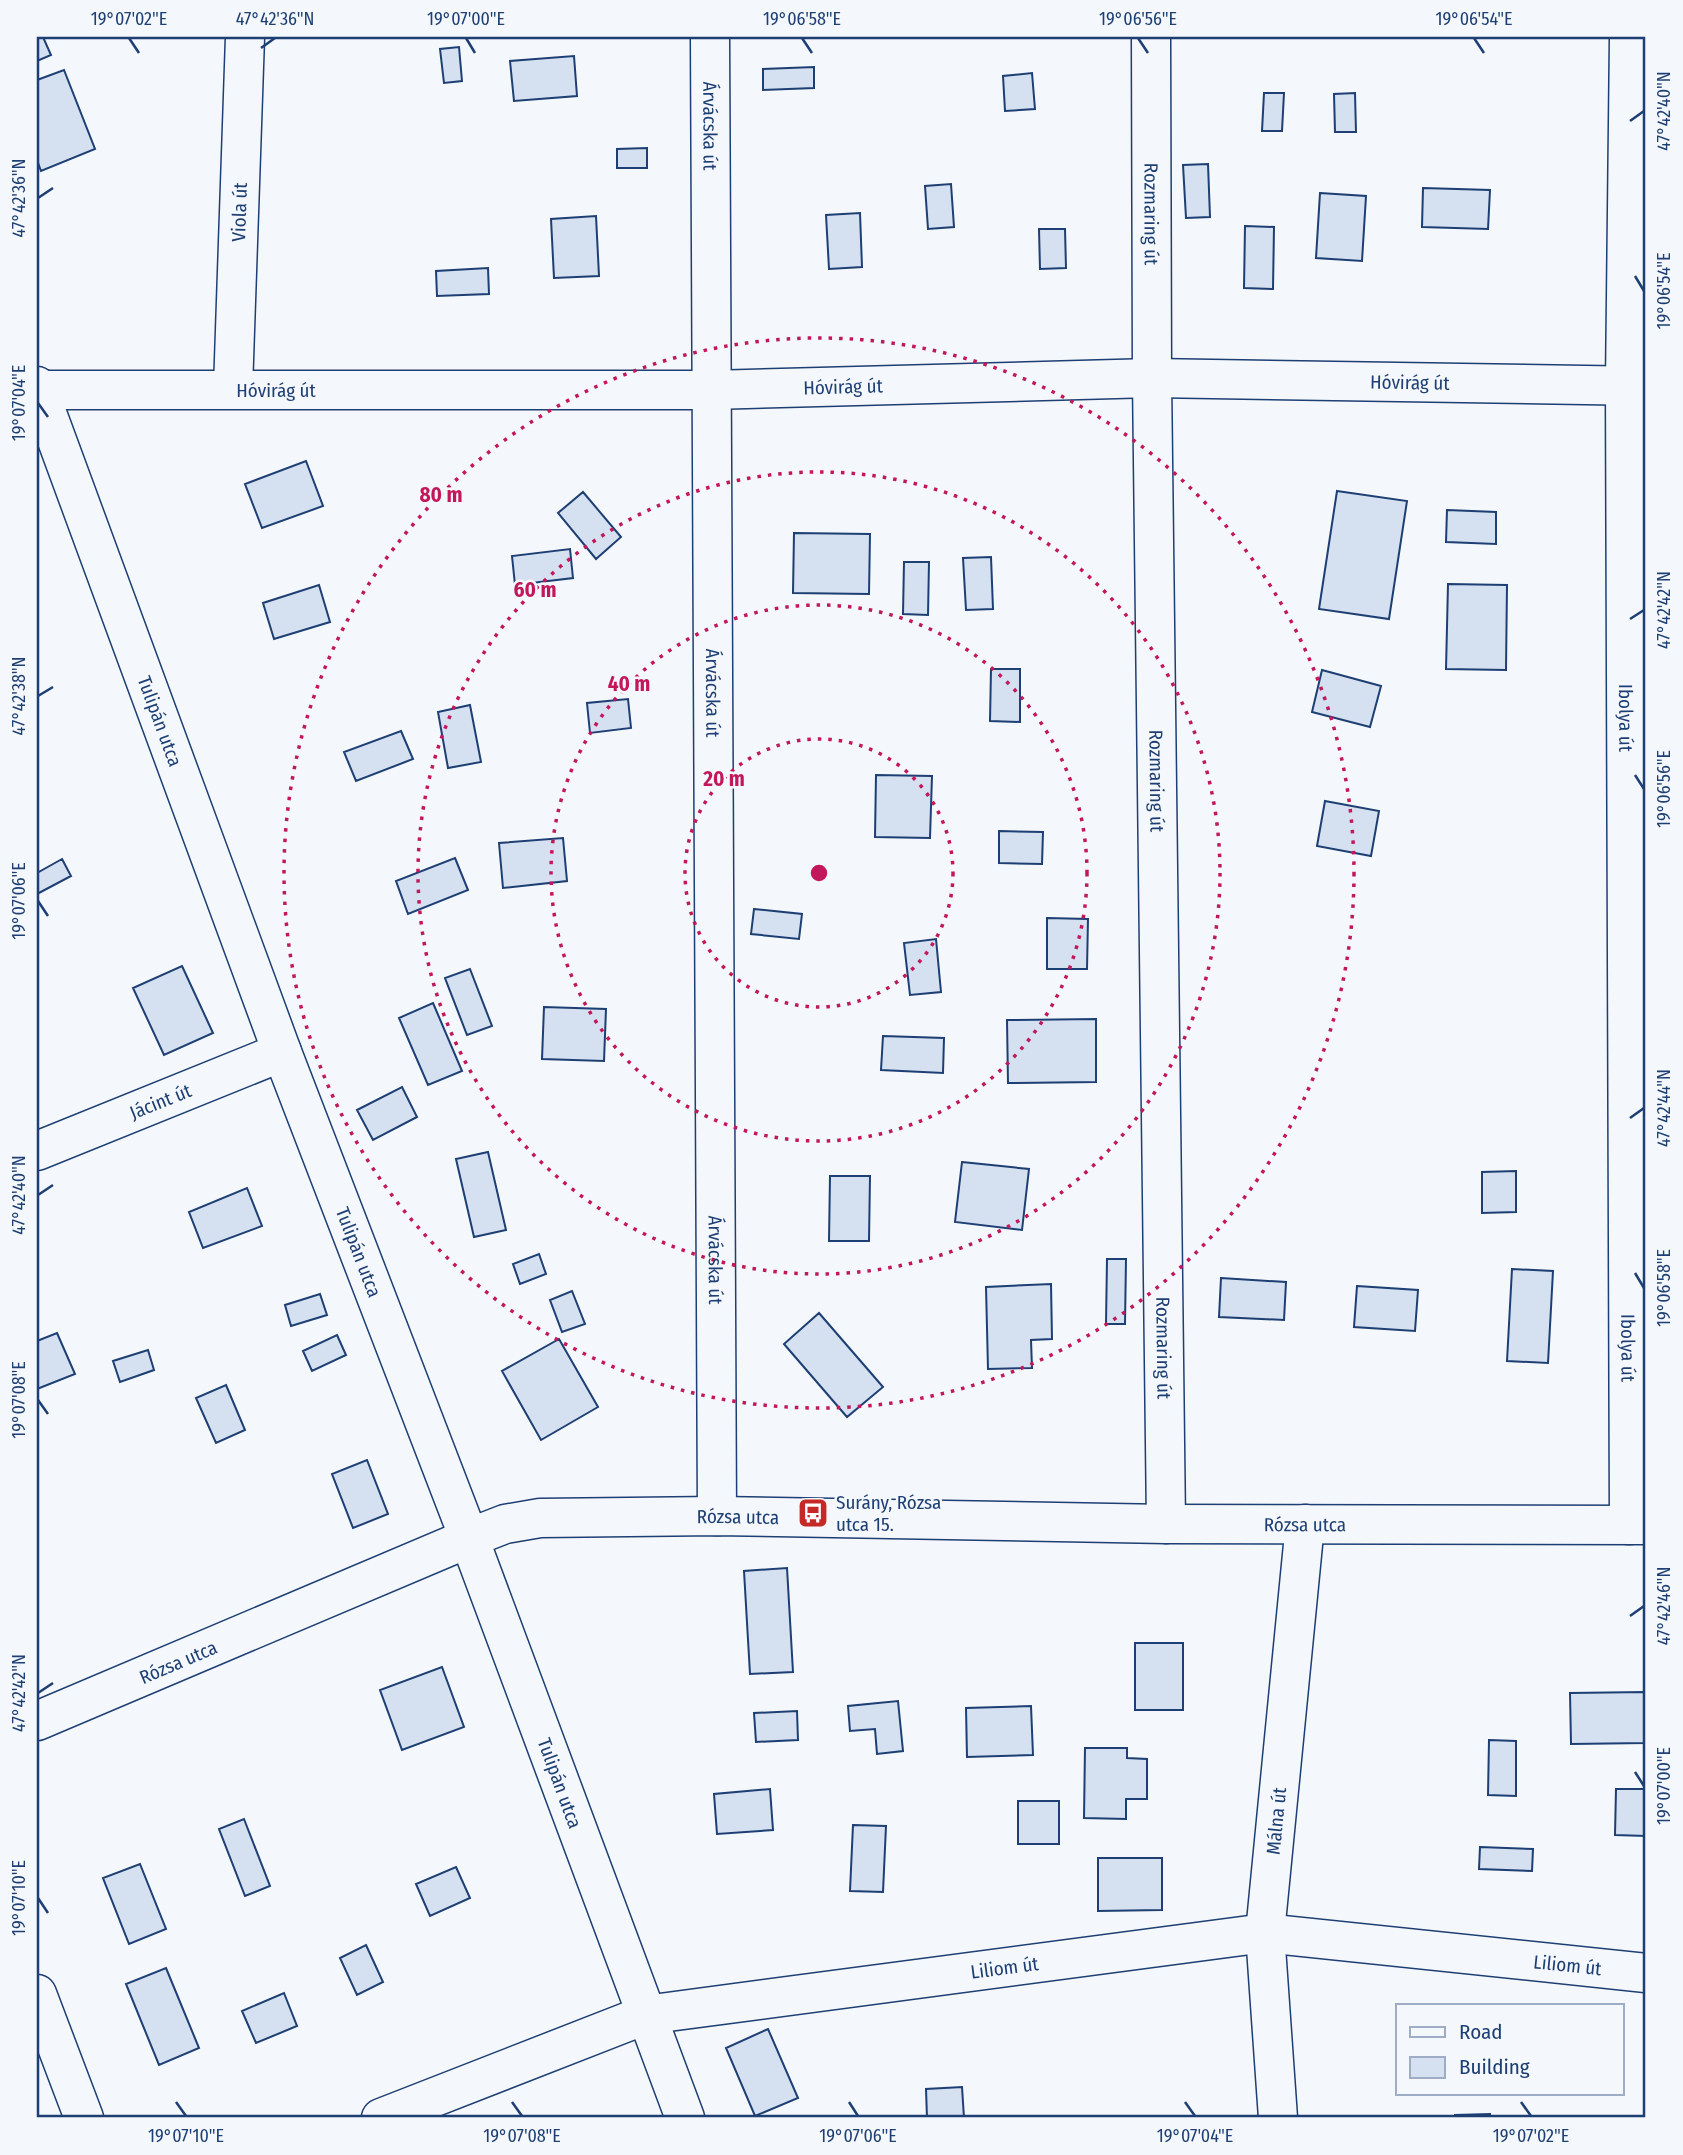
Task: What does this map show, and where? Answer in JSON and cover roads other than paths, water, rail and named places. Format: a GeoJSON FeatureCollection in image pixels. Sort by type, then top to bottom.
{"type":"FeatureCollection","features":[{"type":"Feature","properties":{"kind":"street","name":"Viola út"},"geometry":{"type":"LineString","coordinates":[[233,389],[245,37]]}},
{"type":"Feature","properties":{"kind":"street","name":"Árvácska út"},"geometry":{"type":"LineString","coordinates":[[709,37],[717,1516]]}},
{"type":"Feature","properties":{"kind":"street","name":"Rozmaring út"},"geometry":{"type":"LineString","coordinates":[[1151,37],[1152,378],[1166,1524]]}},
{"type":"Feature","properties":{"kind":"street","name":"Ibolya út"},"geometry":{"type":"LineString","coordinates":[[1629,37],[1636,386],[1638,1525]]}},
{"type":"Feature","properties":{"kind":"street","name":"Hóvirág út"},"geometry":{"type":"LineString","coordinates":[[38,388],[711,390],[1152,378],[1636,386]]}},
{"type":"Feature","properties":{"kind":"street","name":"Tulipán utca"},"geometry":{"type":"LineString","coordinates":[[38,388],[282,1052],[470,1538],[685,2118]]}},
{"type":"Feature","properties":{"kind":"street","name":"Jácint út"},"geometry":{"type":"LineString","coordinates":[[37,1151],[282,1052]]}},
{"type":"Feature","properties":{"kind":"street","name":"Rózsa utca"},"geometry":{"type":"LineString","coordinates":[[37,1721],[470,1538],[505,1524],[540,1518],[717,1516],[1166,1524],[1638,1525]]}},
{"type":"Feature","properties":{"kind":"street","name":"Málna út"},"geometry":{"type":"LineString","coordinates":[[1278,2118],[1265,1933],[1305,1524]]}},
{"type":"Feature","properties":{"kind":"street","name":"Liliom út"},"geometry":{"type":"LineString","coordinates":[[381,2118],[645,2015],[1265,1933],[1646,1973]]}},
{"type":"Feature","properties":{"kind":"street"},"geometry":{"type":"LineString","coordinates":[[37,1994],[84,2118]]}},
{"type":"Feature","properties":{"kind":"place","name":"Surány, Rózsa utca 15."},"geometry":{"type":"Point","coordinates":[813,1513]}}]}
